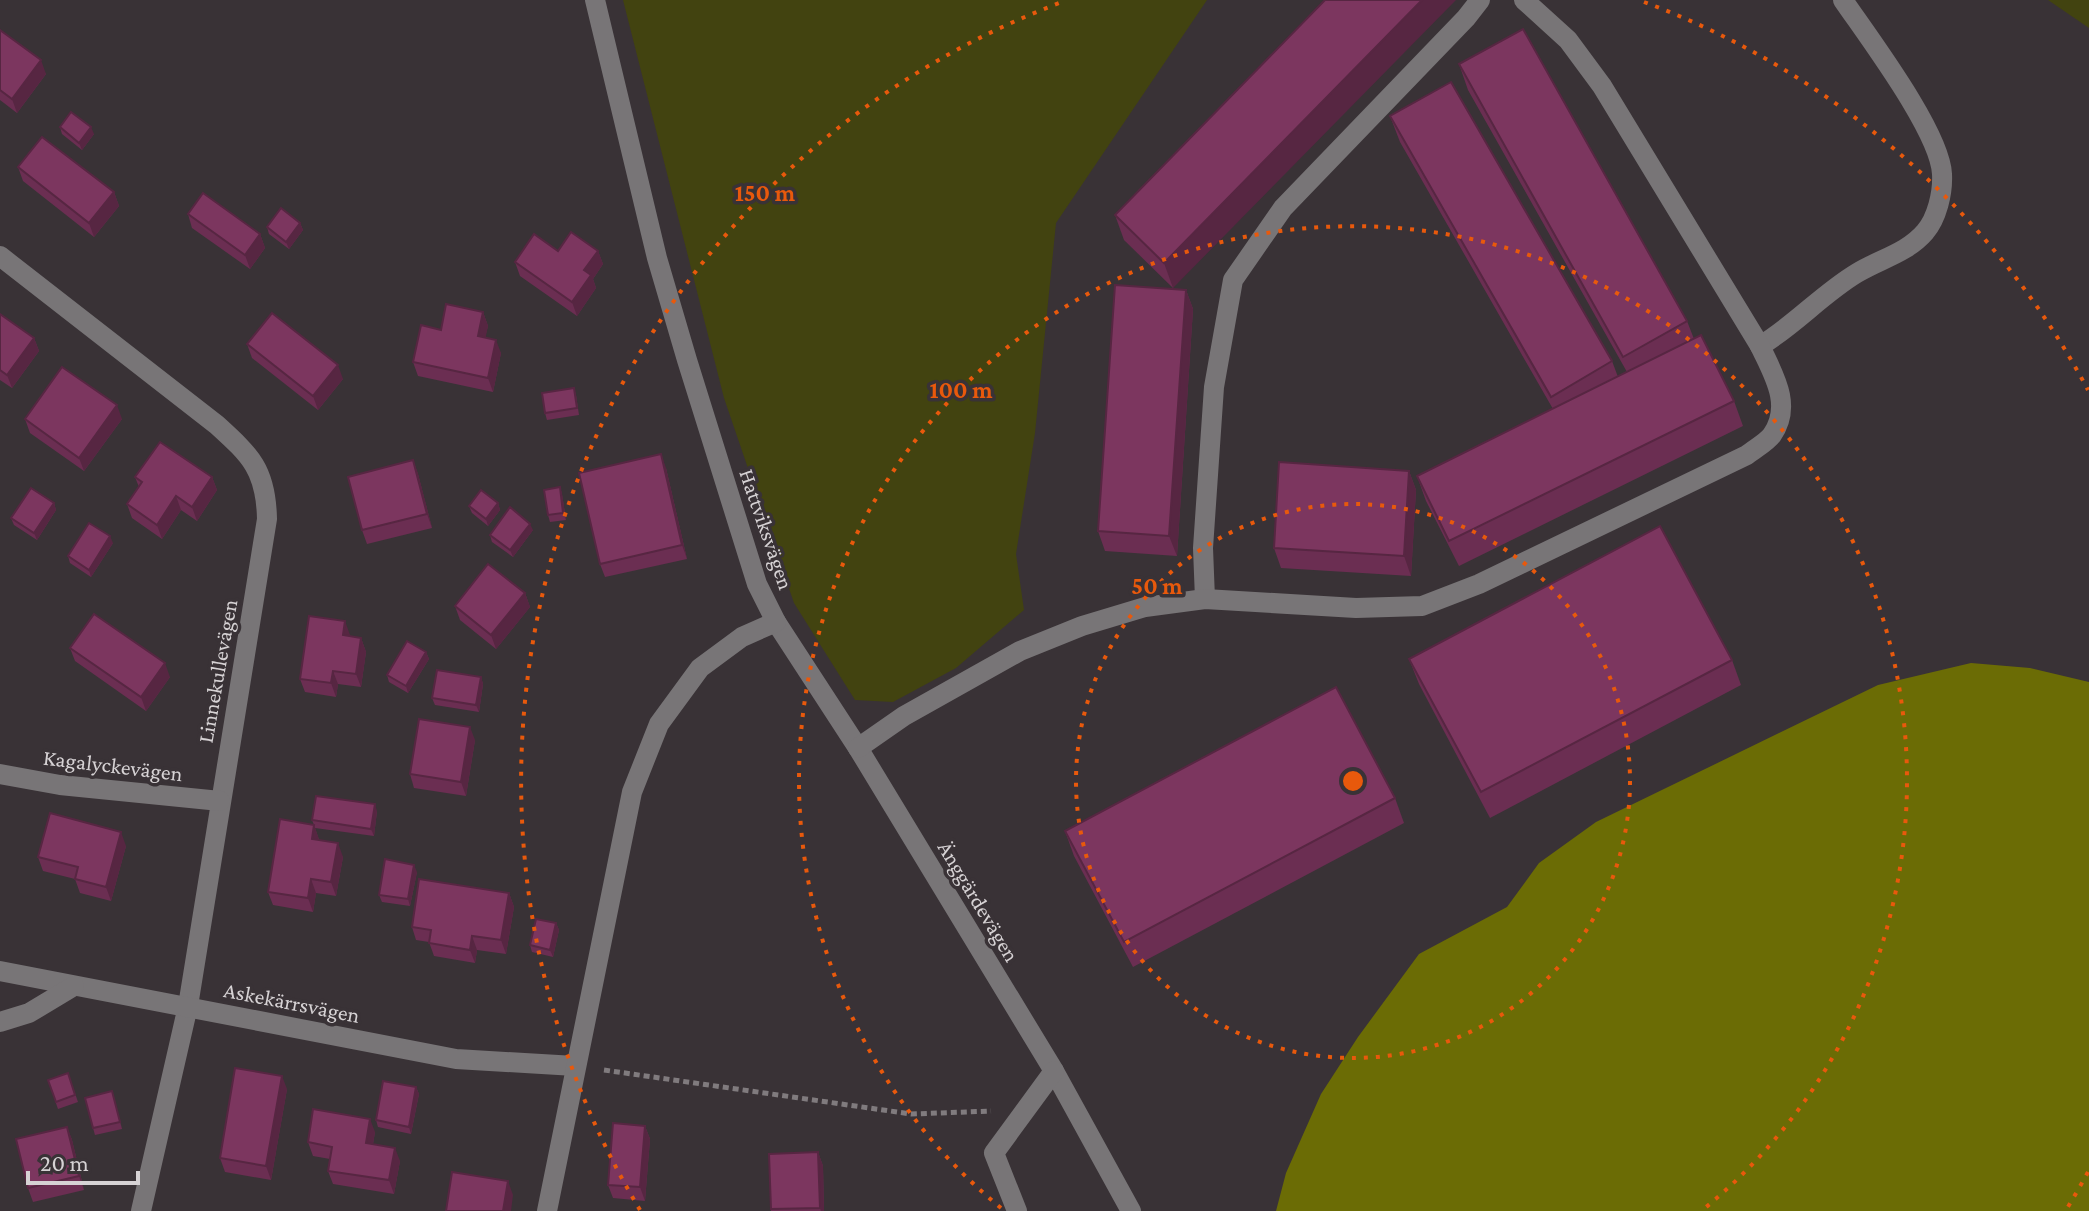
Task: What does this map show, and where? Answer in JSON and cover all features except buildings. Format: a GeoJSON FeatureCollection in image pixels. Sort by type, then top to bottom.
{"type":"FeatureCollection","features":[{"type":"Feature","properties":{"kind":"street","name":"Hattviksvägen"},"geometry":{"type":"LineString","coordinates":[[547,1211],[632,792],[659,724],[700,668],[742,637],[776,622],[757,584],[682,345],[657,258],[595,0]]}},
{"type":"Feature","properties":{"kind":"street"},"geometry":{"type":"LineString","coordinates":[[1205,599],[1203,548],[1214,387],[1233,280],[1283,208],[1480,0]]}},
{"type":"Feature","properties":{"kind":"street"},"geometry":{"type":"LineString","coordinates":[[858,748],[904,716],[1020,651],[1082,626],[1145,607],[1205,599],[1356,608],[1422,606],[1479,584],[1747,455],[1772,435],[1782,409],[1781,392],[1760,346],[1602,86],[1568,40],[1524,0]]}},
{"type":"Feature","properties":{"kind":"street"},"geometry":{"type":"LineString","coordinates":[[1760,346],[1856,273],[1907,248],[1925,232],[1937,213],[1942,174],[1933,141],[1891,69],[1843,0]]}},
{"type":"Feature","properties":{"kind":"street","name":"Linnekullevägen"},"geometry":{"type":"LineString","coordinates":[[0,256],[217,425],[245,451],[258,469],[267,493],[267,519],[188,1006],[141,1211]]}},
{"type":"Feature","properties":{"kind":"street","name":"Änggärdevägen"},"geometry":{"type":"LineString","coordinates":[[776,622],[858,748],[1054,1071],[1131,1211]]}},
{"type":"Feature","properties":{"kind":"street","name":"Kagalyckevägen"},"geometry":{"type":"LineString","coordinates":[[0,774],[60,785],[220,801]]}},
{"type":"Feature","properties":{"kind":"street","name":"Askekärrsvägen"},"geometry":{"type":"LineString","coordinates":[[0,971],[456,1059],[575,1066]]}},
{"type":"Feature","properties":{"kind":"street"},"geometry":{"type":"LineString","coordinates":[[0,1022],[29,1013],[74,986]]}},
{"type":"Feature","properties":{"kind":"street"},"geometry":{"type":"LineString","coordinates":[[1017,1211],[994,1153],[1054,1071]]}},
{"type":"Feature","properties":{"kind":"path"},"geometry":{"type":"LineString","coordinates":[[575,1066],[911,1114],[1026,1110]]}},
{"type":"Feature","properties":{"kind":"shaded area"},"geometry":{"type":"Polygon","coordinates":[[[623,0],[1207,0],[1056,223],[1035,433],[1016,554],[1024,610],[956,668],[893,702],[855,700],[794,603],[724,398],[623,0]]]}},
{"type":"Feature","properties":{"kind":"shaded area"},"geometry":{"type":"Polygon","coordinates":[[[2048,0],[2089,0],[2089,28],[2048,0]]]}},
{"type":"Feature","properties":{"kind":"shaded area"},"geometry":{"type":"Polygon","coordinates":[[[1971,663],[2030,668],[2089,682],[2089,1211],[1276,1211],[1286,1173],[1321,1094],[1419,954],[1507,907],[1539,863],[1596,822],[1878,685],[1971,663]]]}}]}
